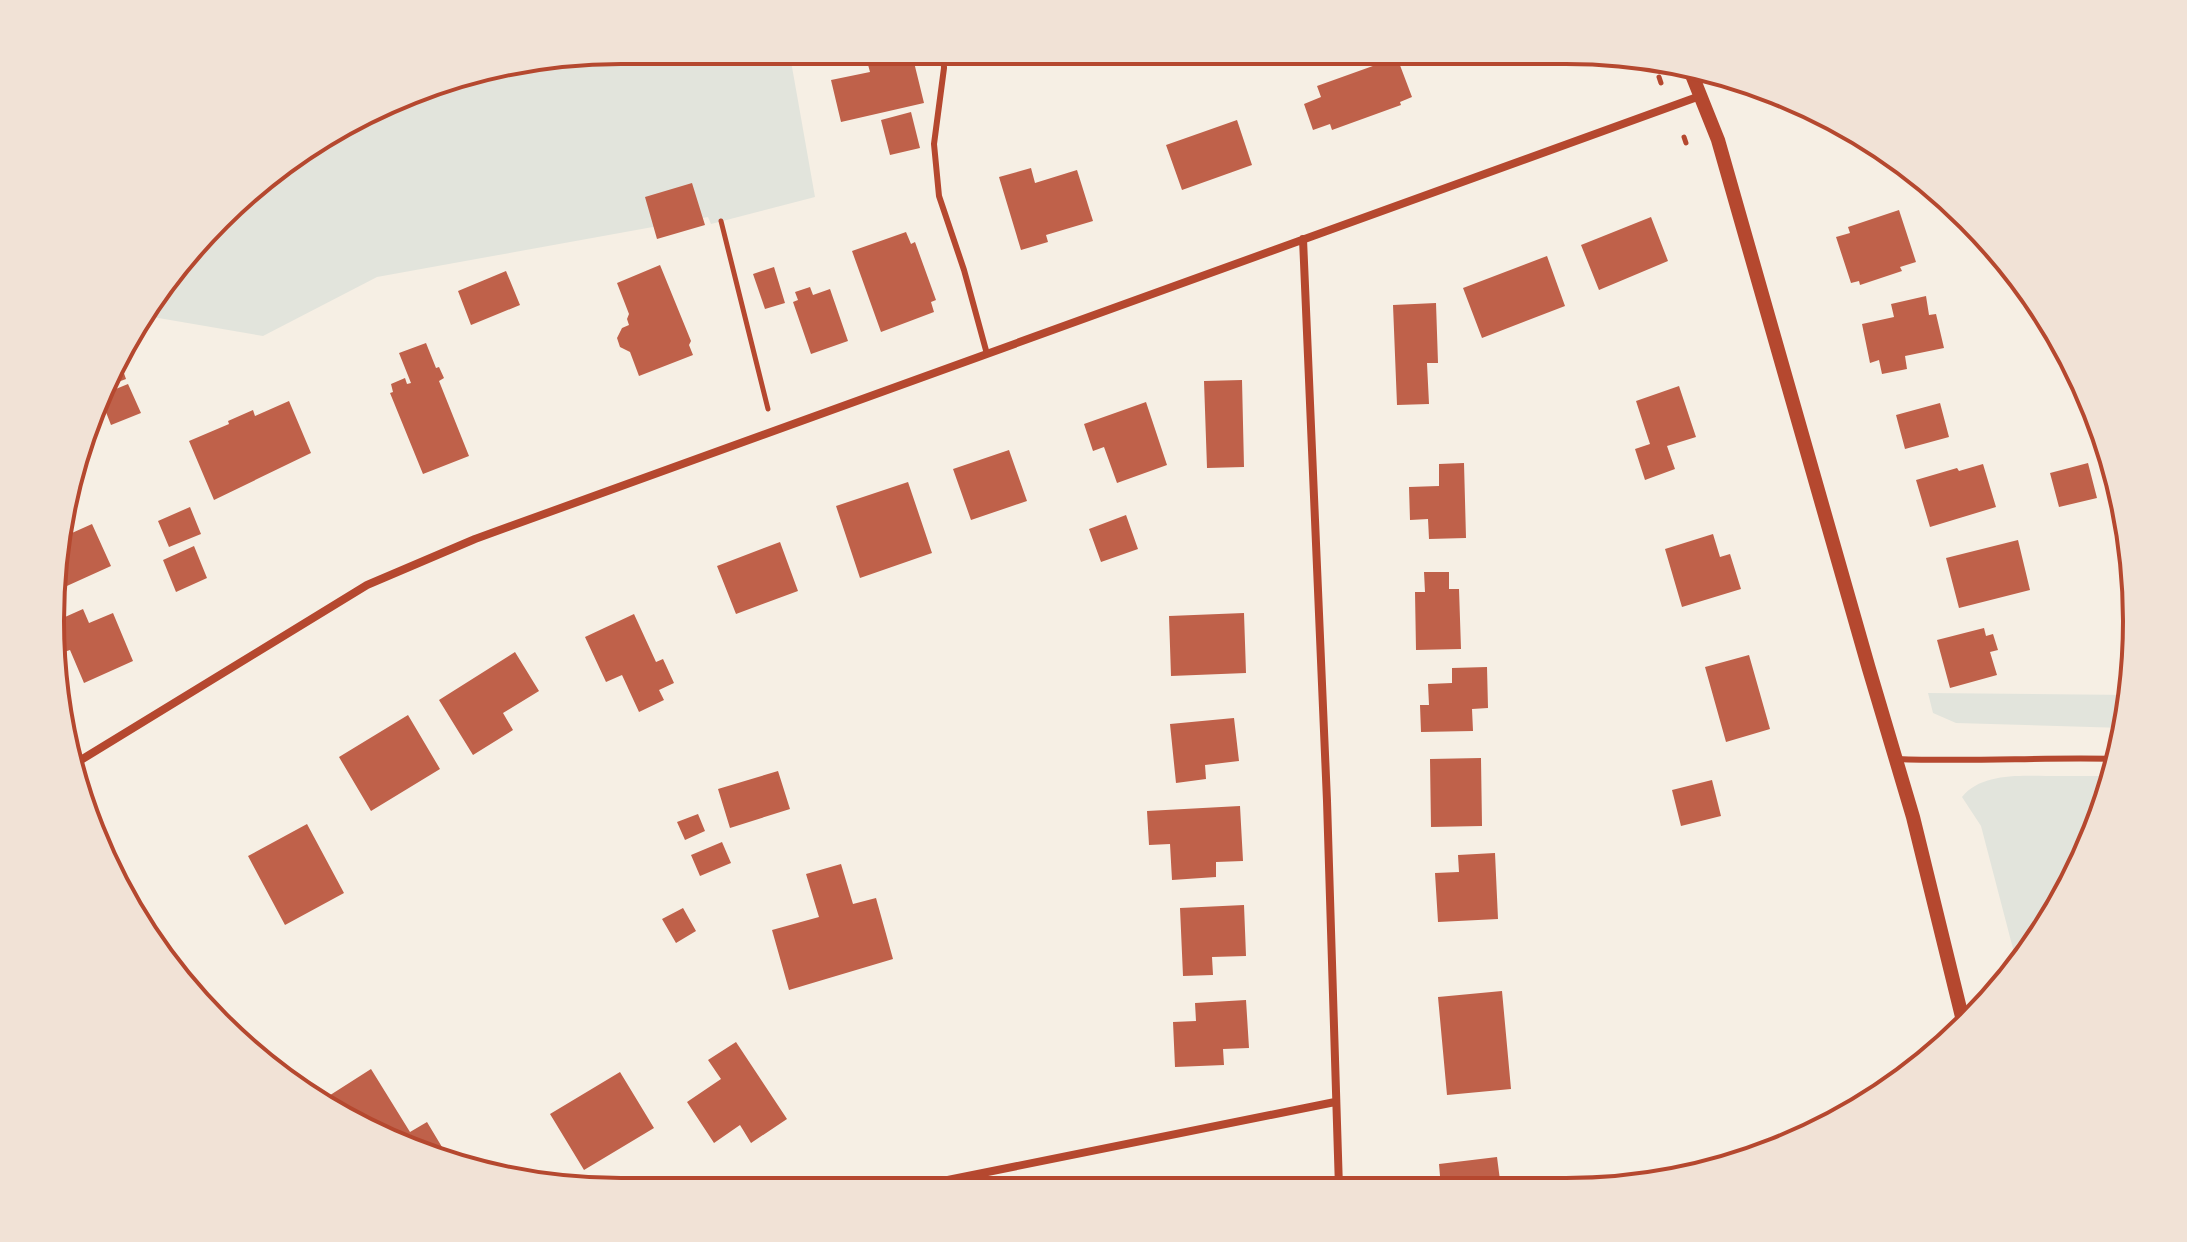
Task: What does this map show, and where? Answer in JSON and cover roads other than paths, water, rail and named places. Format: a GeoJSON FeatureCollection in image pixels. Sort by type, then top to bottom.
{"type":"FeatureCollection","features":[{"type":"Feature","properties":{"kind":"street"},"geometry":{"type":"LineString","coordinates":[[1694,79],[1718,140],[1735,196],[1913,817],[1961,1014]]}},
{"type":"Feature","properties":{"kind":"street"},"geometry":{"type":"LineString","coordinates":[[82,759],[367,585],[475,539],[1700,96]]}},
{"type":"Feature","properties":{"kind":"street"},"geometry":{"type":"LineString","coordinates":[[1303,239],[1327,801],[1339,1178]]}},
{"type":"Feature","properties":{"kind":"street"},"geometry":{"type":"LineString","coordinates":[[958,1178],[1335,1102]]}},
{"type":"Feature","properties":{"kind":"lane"},"geometry":{"type":"LineString","coordinates":[[944,64],[934,144],[939,196],[964,270],[987,354]]}},
{"type":"Feature","properties":{"kind":"lane"},"geometry":{"type":"LineString","coordinates":[[1896,759],[2105,758]]}}]}
